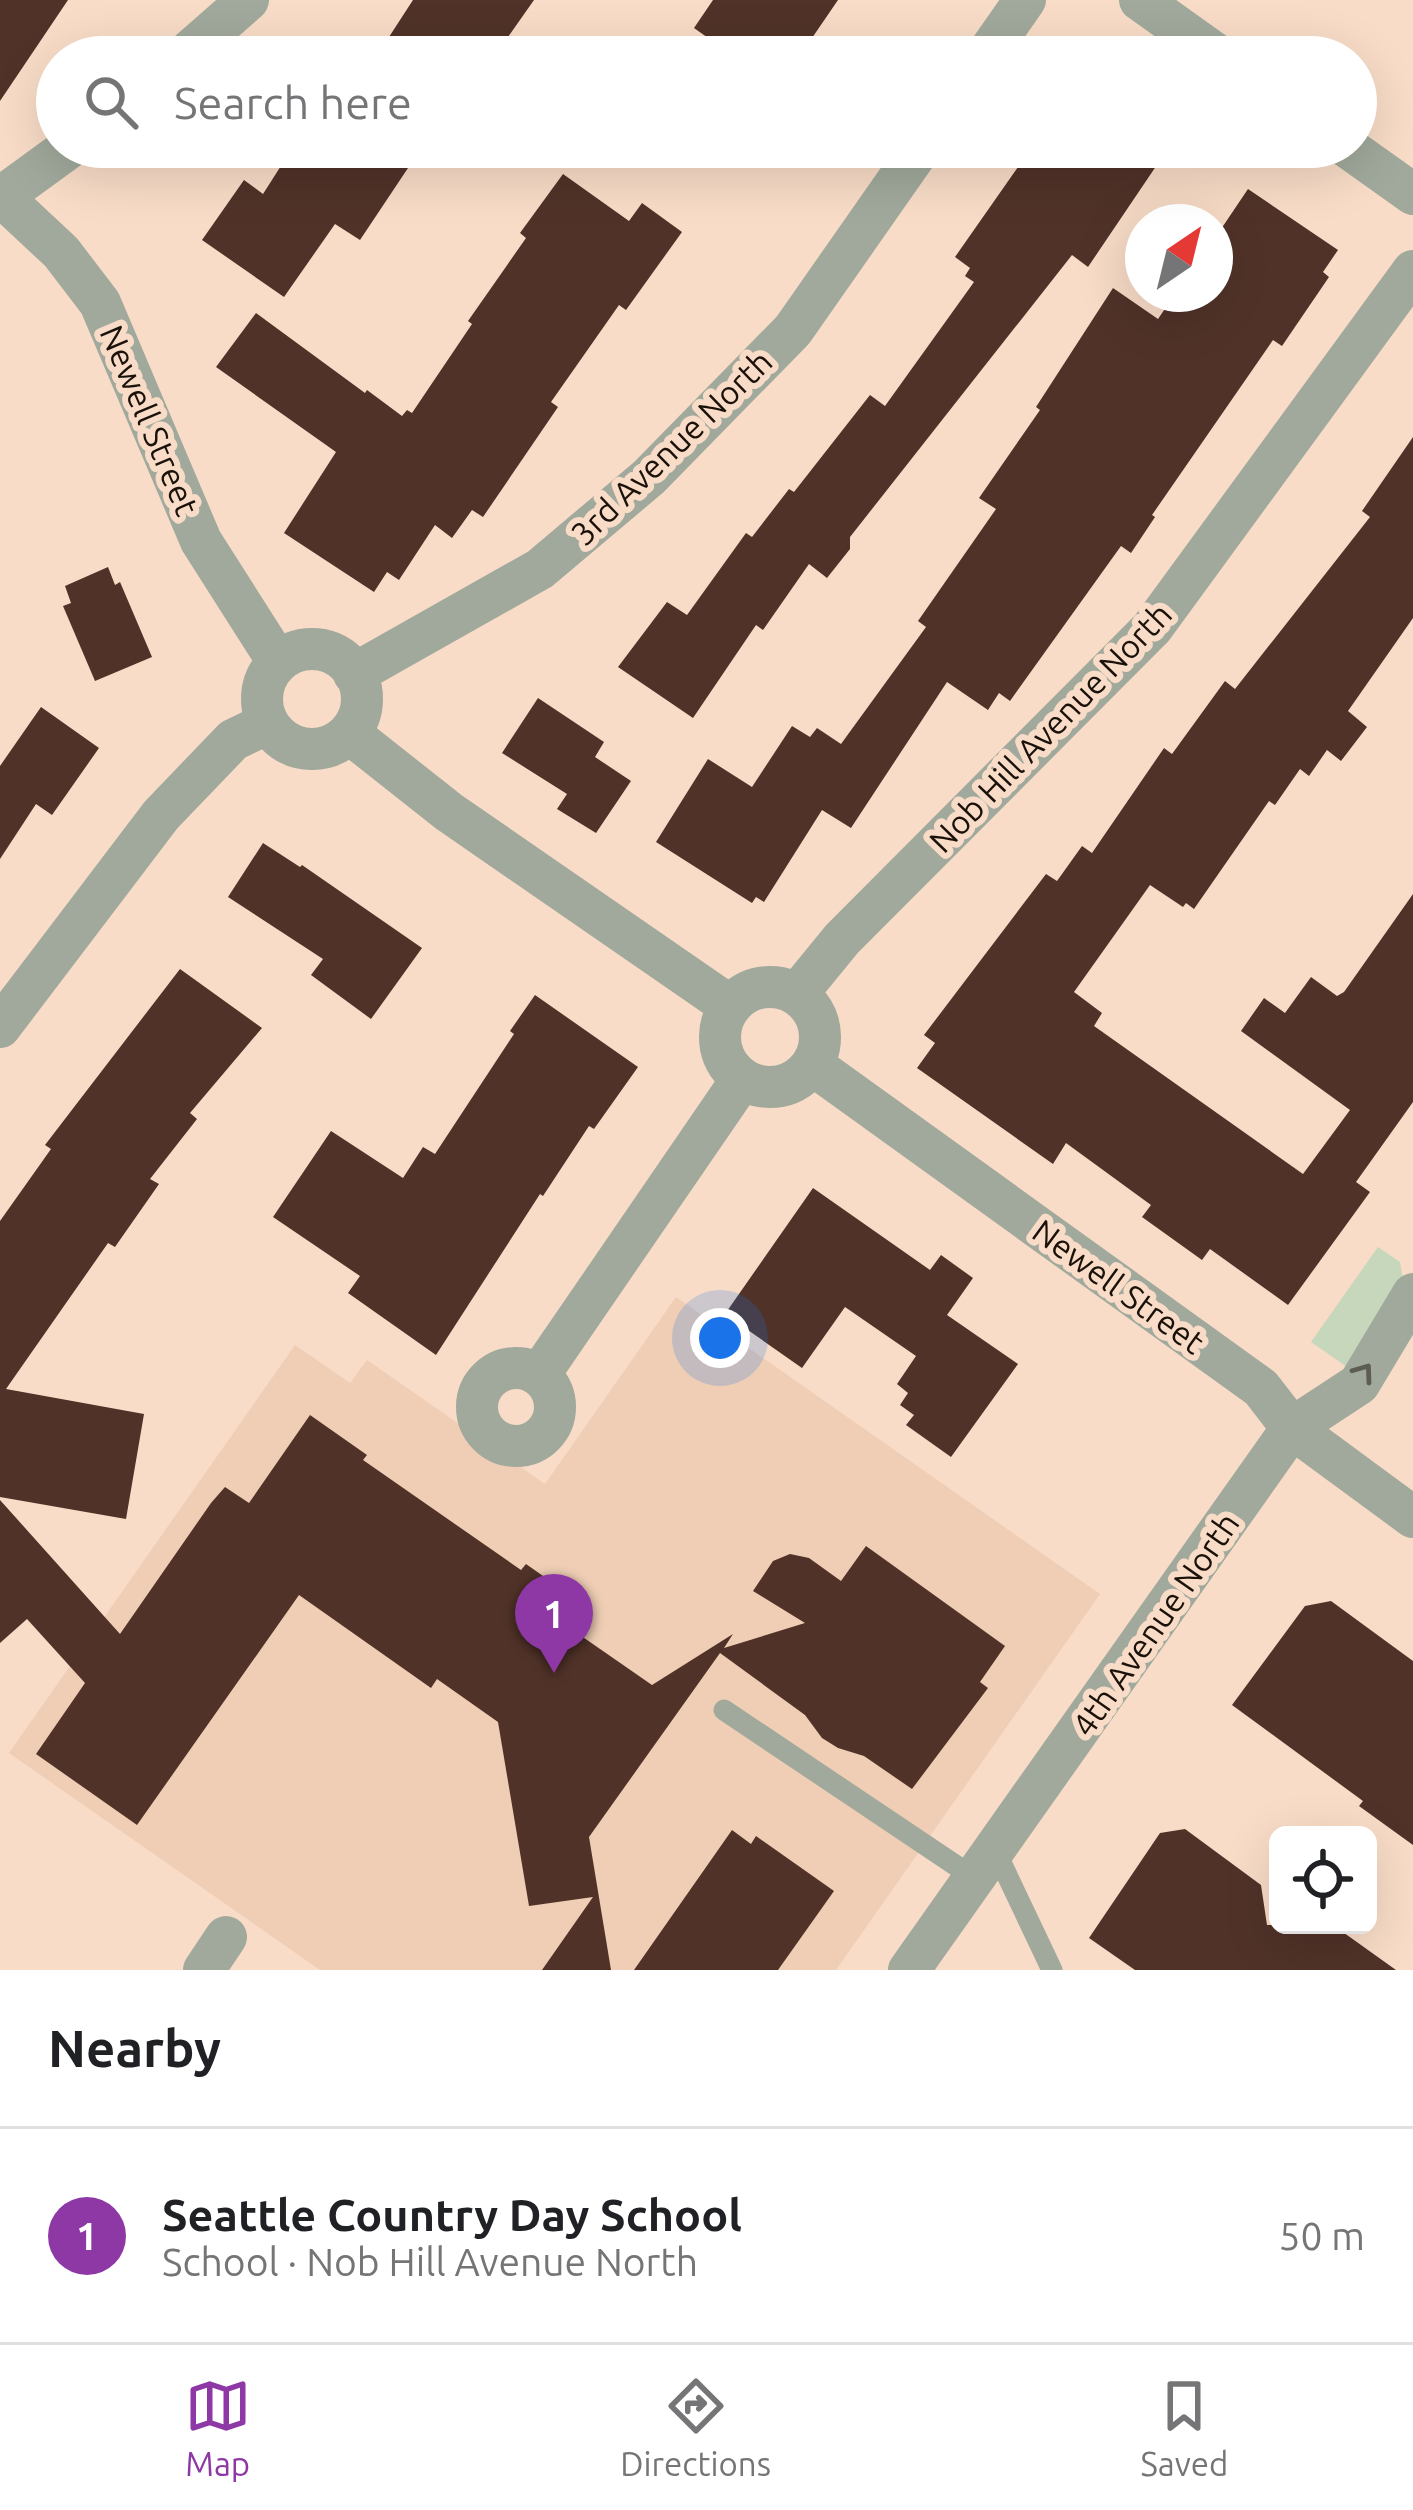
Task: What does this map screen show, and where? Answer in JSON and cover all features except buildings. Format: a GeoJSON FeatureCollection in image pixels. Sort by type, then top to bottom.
{"type":"FeatureCollection","features":[{"type":"Feature","properties":{"kind":"street"},"geometry":{"type":"LineString","coordinates":[[207,36],[248,0]]}},
{"type":"Feature","properties":{"kind":"street"},"geometry":{"type":"LineString","coordinates":[[1000,36],[1025,0]]}},
{"type":"Feature","properties":{"kind":"street"},"geometry":{"type":"LineString","coordinates":[[1140,0],[1191,36]]}},
{"type":"Feature","properties":{"kind":"street"},"geometry":{"type":"LineString","coordinates":[[1,197],[41,168]]}},
{"type":"Feature","properties":{"kind":"street","name":"3rd Avenue North"},"geometry":{"type":"LineString","coordinates":[[354,674],[540,569],[649,477],[793,330],[906,168]]}},
{"type":"Feature","properties":{"kind":"street"},"geometry":{"type":"LineString","coordinates":[[1376,168],[1413,194]]}},
{"type":"Feature","properties":{"kind":"street","name":"Newell Street"},"geometry":{"type":"LineString","coordinates":[[1,197],[61,252],[100,303],[201,541],[278,662]]}},
{"type":"Feature","properties":{"kind":"street","name":"Nob Hill Avenue North"},"geometry":{"type":"LineString","coordinates":[[797,994],[842,939],[1152,628],[1413,271]]}},
{"type":"Feature","properties":{"kind":"street"},"geometry":{"type":"LineString","coordinates":[[306,650],[323,651],[339,657],[354,674],[362,702],[358,719],[335,744],[303,748],[288,743],[268,723],[262,689],[278,662],[306,650]]}},
{"type":"Feature","properties":{"kind":"street"},"geometry":{"type":"LineString","coordinates":[[0,1027],[161,815],[233,740],[268,723]]}},
{"type":"Feature","properties":{"kind":"street"},"geometry":{"type":"LineString","coordinates":[[349,734],[449,812],[730,1006]]}},
{"type":"Feature","properties":{"kind":"street"},"geometry":{"type":"LineString","coordinates":[[765,986],[797,994],[818,1020],[814,1066],[780,1087],[742,1079],[724,1059],[719,1044],[719,1027],[730,1006],[749,990],[765,986]]}},
{"type":"Feature","properties":{"kind":"street","name":"Newell Street"},"geometry":{"type":"LineString","coordinates":[[814,1066],[1261,1388],[1292,1428],[1413,1517]]}},
{"type":"Feature","properties":{"kind":"street"},"geometry":{"type":"LineString","coordinates":[[539,1375],[742,1079]]}},
{"type":"Feature","properties":{"kind":"street","name":"4th Avenue North"},"geometry":{"type":"LineString","coordinates":[[909,1970],[987,1866],[1292,1428],[1359,1384],[1413,1294]]}},
{"type":"Feature","properties":{"kind":"lane"},"geometry":{"type":"LineString","coordinates":[[724,1710],[987,1866],[1052,1970]]}},
{"type":"Feature","properties":{"kind":"shaded area"},"geometry":{"type":"Polygon","coordinates":[[[676,1297],[1100,1594],[836,1970],[320,1970],[9,1753],[295,1345],[350,1383],[367,1360],[545,1484],[676,1297]]]}},
{"type":"Feature","properties":{"kind":"green space"},"geometry":{"type":"Polygon","coordinates":[[[1378,1247],[1400,1262],[1404,1286],[1357,1374],[1311,1342],[1378,1247]]]}},
{"type":"Feature","properties":{"kind":"place","name":"Seattle Country Day School"},"geometry":{"type":"Point","coordinates":[554,1673]}}]}
